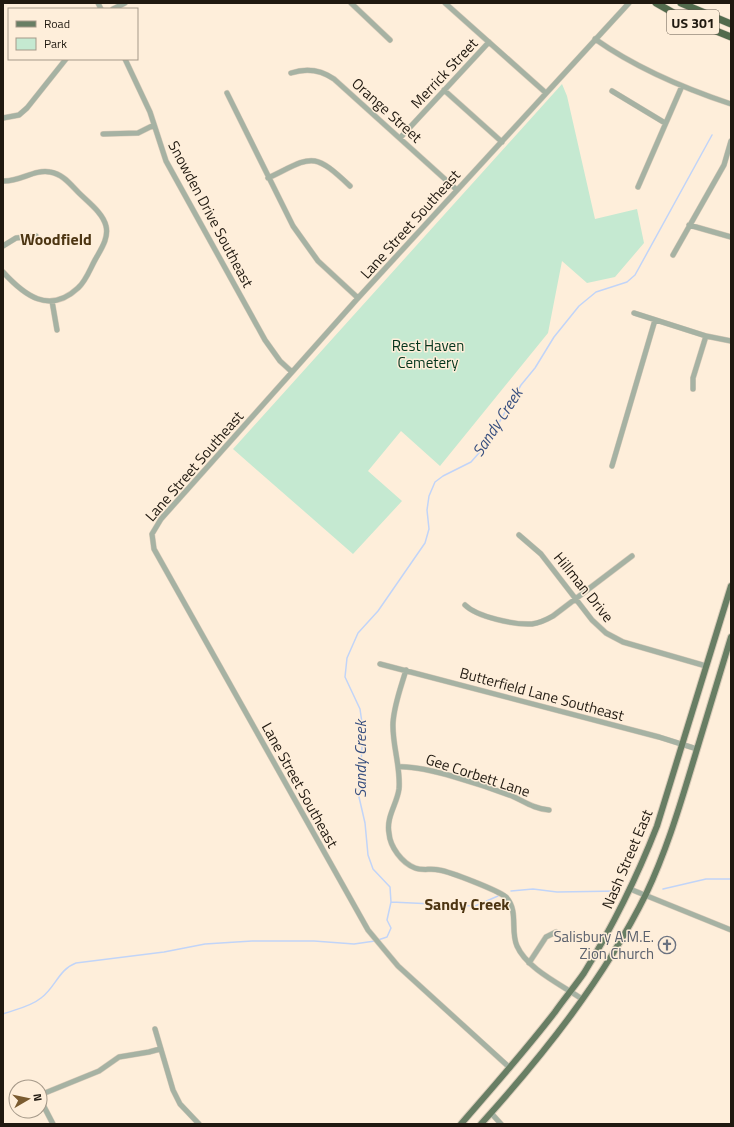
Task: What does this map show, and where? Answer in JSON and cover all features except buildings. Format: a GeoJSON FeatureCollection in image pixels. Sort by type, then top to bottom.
{"type":"FeatureCollection","features":[{"type":"Feature","properties":{"kind":"highway","name":"US 301"},"geometry":{"type":"LineString","coordinates":[[656,3],[679,16],[731,37]]}},
{"type":"Feature","properties":{"kind":"highway","name":"US 301"},"geometry":{"type":"LineString","coordinates":[[681,3],[731,24]]}},
{"type":"Feature","properties":{"kind":"main road","name":"Nash Street East"},"geometry":{"type":"LineString","coordinates":[[461,1124],[527,1048],[571,991],[612,926],[630,889],[657,826],[731,586]]}},
{"type":"Feature","properties":{"kind":"main road","name":"Nash Street East"},"geometry":{"type":"LineString","coordinates":[[481,1124],[547,1046],[582,1000],[611,956],[645,895],[667,845],[731,637]]}},
{"type":"Feature","properties":{"kind":"street"},"geometry":{"type":"LineString","coordinates":[[115,8],[126,3]]}},
{"type":"Feature","properties":{"kind":"street"},"geometry":{"type":"LineString","coordinates":[[445,3],[546,93]]}},
{"type":"Feature","properties":{"kind":"street","name":"Lane Street Southeast"},"geometry":{"type":"LineString","coordinates":[[510,1068],[398,966],[378,944],[362,921],[158,556],[151,539],[156,526],[161,519],[292,372],[629,3]]}},
{"type":"Feature","properties":{"kind":"street"},"geometry":{"type":"LineString","coordinates":[[355,4],[390,40]]}},
{"type":"Feature","properties":{"kind":"street"},"geometry":{"type":"LineString","coordinates":[[595,39],[646,70],[682,86],[731,104]]}},
{"type":"Feature","properties":{"kind":"street","name":"Merrick Street"},"geometry":{"type":"LineString","coordinates":[[400,138],[489,42]]}},
{"type":"Feature","properties":{"kind":"street"},"geometry":{"type":"LineString","coordinates":[[3,118],[19,115],[27,108],[65,60]]}},
{"type":"Feature","properties":{"kind":"street","name":"Snowden Drive Southeast"},"geometry":{"type":"LineString","coordinates":[[126,60],[139,86],[166,161],[265,340],[280,361],[292,372]]}},
{"type":"Feature","properties":{"kind":"street","name":"Orange Street"},"geometry":{"type":"LineString","coordinates":[[291,73],[312,70],[330,76],[457,190]]}},
{"type":"Feature","properties":{"kind":"street"},"geometry":{"type":"LineString","coordinates":[[638,187],[682,86]]}},
{"type":"Feature","properties":{"kind":"street"},"geometry":{"type":"LineString","coordinates":[[444,90],[502,142]]}},
{"type":"Feature","properties":{"kind":"street"},"geometry":{"type":"LineString","coordinates":[[612,91],[665,123]]}},
{"type":"Feature","properties":{"kind":"street"},"geometry":{"type":"LineString","coordinates":[[227,93],[292,226],[312,254],[358,298]]}},
{"type":"Feature","properties":{"kind":"street"},"geometry":{"type":"LineString","coordinates":[[103,134],[138,133],[154,125]]}},
{"type":"Feature","properties":{"kind":"street"},"geometry":{"type":"LineString","coordinates":[[672,254],[724,165],[731,141]]}},
{"type":"Feature","properties":{"kind":"street"},"geometry":{"type":"LineString","coordinates":[[268,178],[304,161],[315,160],[330,167],[350,186]]}},
{"type":"Feature","properties":{"kind":"street"},"geometry":{"type":"LineString","coordinates":[[3,181],[19,179],[39,172],[53,173],[64,178],[104,220],[106,237],[84,281],[71,294],[52,301],[39,299],[26,294],[3,272]]}},
{"type":"Feature","properties":{"kind":"street"},"geometry":{"type":"LineString","coordinates":[[689,225],[731,237]]}},
{"type":"Feature","properties":{"kind":"street"},"geometry":{"type":"LineString","coordinates":[[3,246],[16,238],[36,236]]}},
{"type":"Feature","properties":{"kind":"street"},"geometry":{"type":"LineString","coordinates":[[52,301],[57,330]]}},
{"type":"Feature","properties":{"kind":"street"},"geometry":{"type":"LineString","coordinates":[[634,313],[706,336],[731,341]]}},
{"type":"Feature","properties":{"kind":"street"},"geometry":{"type":"LineString","coordinates":[[612,466],[655,320]]}},
{"type":"Feature","properties":{"kind":"street"},"geometry":{"type":"LineString","coordinates":[[693,389],[693,378],[706,336]]}},
{"type":"Feature","properties":{"kind":"street","name":"Hillman Drive"},"geometry":{"type":"LineString","coordinates":[[519,534],[541,554],[595,624],[614,638],[706,666]]}},
{"type":"Feature","properties":{"kind":"street"},"geometry":{"type":"LineString","coordinates":[[465,605],[480,614],[532,624],[553,616],[632,556]]}},
{"type":"Feature","properties":{"kind":"street","name":"Butterfield Lane Southeast"},"geometry":{"type":"LineString","coordinates":[[380,664],[697,749]]}},
{"type":"Feature","properties":{"kind":"street"},"geometry":{"type":"LineString","coordinates":[[406,670],[393,723],[399,789],[389,819],[388,831],[396,851],[405,862],[414,867],[441,870],[496,891],[505,897],[512,910],[516,945],[528,963],[571,991],[582,1000]]}},
{"type":"Feature","properties":{"kind":"street","name":"Gee Corbett Lane"},"geometry":{"type":"LineString","coordinates":[[398,767],[415,767],[440,773],[511,796],[538,809],[549,810]]}},
{"type":"Feature","properties":{"kind":"street"},"geometry":{"type":"LineString","coordinates":[[630,889],[731,930]]}},
{"type":"Feature","properties":{"kind":"street"},"geometry":{"type":"LineString","coordinates":[[528,963],[546,937],[551,933],[556,932]]}},
{"type":"Feature","properties":{"kind":"street"},"geometry":{"type":"LineString","coordinates":[[154,1029],[173,1090],[180,1104],[199,1124]]}},
{"type":"Feature","properties":{"kind":"street"},"geometry":{"type":"LineString","coordinates":[[48,1092],[99,1071],[119,1057],[160,1049]]}},
{"type":"Feature","properties":{"kind":"street"},"geometry":{"type":"LineString","coordinates":[[490,1113],[501,1124]]}},
{"type":"Feature","properties":{"kind":"green space","name":"Rest Haven Cemetery"},"geometry":{"type":"Polygon","coordinates":[[[562,84],[567,96],[595,219],[637,209],[644,243],[615,277],[587,283],[562,261],[548,333],[440,466],[401,431],[368,471],[402,501],[353,554],[233,449],[562,84]]]}},
{"type":"Feature","properties":{"kind":"waterway","name":"Sandy Creek"},"geometry":{"type":"LineString","coordinates":[[378,940],[387,937],[391,928],[387,920],[391,902],[390,887],[373,869],[368,855],[365,823],[359,797],[363,730],[360,709],[345,677],[347,658],[358,633],[378,611],[425,543],[429,529],[427,510],[429,496],[435,482],[443,476],[471,462],[486,445],[521,385],[535,368],[554,337],[579,306],[596,292],[627,282],[635,275],[712,135]]}},
{"type":"Feature","properties":{"kind":"waterway"},"geometry":{"type":"LineString","coordinates":[[663,889],[706,879],[731,879]]}},
{"type":"Feature","properties":{"kind":"waterway"},"geometry":{"type":"LineString","coordinates":[[511,891],[533,889],[557,892],[620,891]]}},
{"type":"Feature","properties":{"kind":"waterway"},"geometry":{"type":"LineString","coordinates":[[391,902],[475,906],[498,896]]}},
{"type":"Feature","properties":{"kind":"waterway","name":"Sandy Creek"},"geometry":{"type":"LineString","coordinates":[[3,1014],[28,1006],[37,1001],[46,994],[65,970],[76,963],[164,952],[205,944],[252,941],[314,941],[354,944],[375,941]]}},
{"type":"Feature","properties":{"kind":"place","name":"Salisbury A.M.E. Zion Church"},"geometry":{"type":"Point","coordinates":[667,945]}},
{"type":"Feature","properties":{"kind":"district","name":"Woodfield"},"geometry":{"type":"Point","coordinates":[56,239]}},
{"type":"Feature","properties":{"kind":"district","name":"Sandy Creek"},"geometry":{"type":"Point","coordinates":[467,904]}}]}
